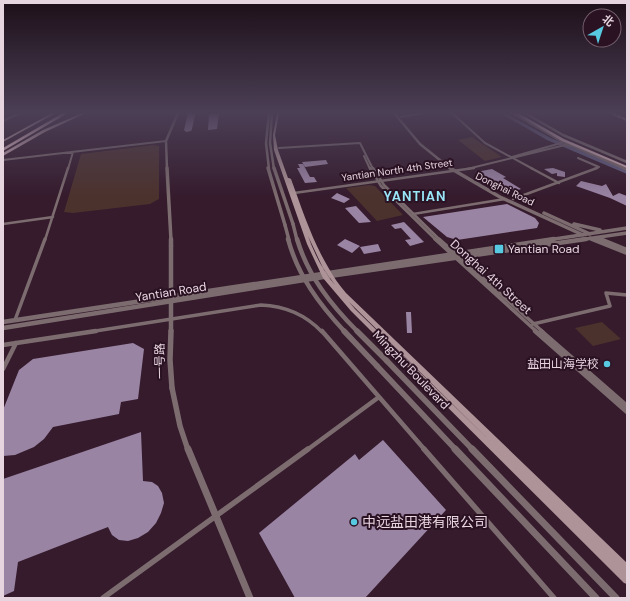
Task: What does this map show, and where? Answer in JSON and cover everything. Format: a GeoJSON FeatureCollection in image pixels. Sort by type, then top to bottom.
{"type":"FeatureCollection","features":[{"type":"Feature","properties":{"kind":"highway"},"geometry":{"type":"LineString","coordinates":[[3,150],[18,141]]}},
{"type":"Feature","properties":{"kind":"main road"},"geometry":{"type":"LineString","coordinates":[[3,155],[27,141]]}},
{"type":"Feature","properties":{"kind":"main road","name":"Mingzhu Boulevard"},"geometry":{"type":"LineString","coordinates":[[275,141],[278,158],[309,244],[326,275],[353,310],[627,580]]}},
{"type":"Feature","properties":{"kind":"main road","name":"Mingzhu Boulevard"},"geometry":{"type":"LineString","coordinates":[[278,141],[294,192],[326,275],[358,308],[627,569]]}},
{"type":"Feature","properties":{"kind":"main road"},"geometry":{"type":"LineString","coordinates":[[566,141],[627,166]]}},
{"type":"Feature","properties":{"kind":"main road"},"geometry":{"type":"LineString","coordinates":[[572,141],[627,166]]}},
{"type":"Feature","properties":{"kind":"street"},"geometry":{"type":"LineString","coordinates":[[3,160],[166,141]]}},
{"type":"Feature","properties":{"kind":"street","name":"一号路"},"geometry":{"type":"LineString","coordinates":[[166,141],[171,246],[172,319],[170,360],[172,388],[180,426],[192,462],[250,598]]}},
{"type":"Feature","properties":{"kind":"street","name":"Mingzhu Boulevard"},"geometry":{"type":"LineString","coordinates":[[266,141],[265,148],[267,167],[296,263],[309,286],[328,311],[378,366],[596,598]]}},
{"type":"Feature","properties":{"kind":"street","name":"Mingzhu Boulevard"},"geometry":{"type":"LineString","coordinates":[[269,141],[273,166],[305,262],[318,284],[336,308],[616,598]]}},
{"type":"Feature","properties":{"kind":"street","name":"Donghai Road"},"geometry":{"type":"LineString","coordinates":[[417,141],[455,170],[505,199],[564,224],[583,235],[590,236]]}},
{"type":"Feature","properties":{"kind":"street","name":"Donghai Road"},"geometry":{"type":"LineString","coordinates":[[421,141],[455,170],[564,224],[627,253]]}},
{"type":"Feature","properties":{"kind":"street"},"geometry":{"type":"LineString","coordinates":[[482,141],[559,183]]}},
{"type":"Feature","properties":{"kind":"street"},"geometry":{"type":"LineString","coordinates":[[576,141],[627,166]]}},
{"type":"Feature","properties":{"kind":"street"},"geometry":{"type":"LineString","coordinates":[[561,142],[627,166]]}},
{"type":"Feature","properties":{"kind":"street","name":"Yantian North 4th Street"},"geometry":{"type":"LineString","coordinates":[[511,158],[561,142]]}},
{"type":"Feature","properties":{"kind":"street","name":"Donghai 4th Street"},"geometry":{"type":"LineString","coordinates":[[279,148],[359,143],[378,180],[455,257],[627,406]]}},
{"type":"Feature","properties":{"kind":"street","name":"Yantian North 4th Street"},"geometry":{"type":"LineString","coordinates":[[294,192],[455,170],[559,146],[571,146]]}},
{"type":"Feature","properties":{"kind":"street"},"geometry":{"type":"LineString","coordinates":[[15,320],[53,217],[73,152]]}},
{"type":"Feature","properties":{"kind":"street"},"geometry":{"type":"LineString","coordinates":[[513,199],[599,167],[578,158]]}},
{"type":"Feature","properties":{"kind":"street"},"geometry":{"type":"LineString","coordinates":[[412,214],[505,199]]}},
{"type":"Feature","properties":{"kind":"street"},"geometry":{"type":"LineString","coordinates":[[3,224],[53,217]]}},
{"type":"Feature","properties":{"kind":"street"},"geometry":{"type":"LineString","coordinates":[[564,224],[608,231]]}},
{"type":"Feature","properties":{"kind":"street"},"geometry":{"type":"LineString","coordinates":[[564,224],[571,232],[570,237]]}},
{"type":"Feature","properties":{"kind":"street","name":"Yantian Road"},"geometry":{"type":"LineString","coordinates":[[3,322],[575,240],[608,231],[627,228]]}},
{"type":"Feature","properties":{"kind":"street","name":"Yantian Road"},"geometry":{"type":"LineString","coordinates":[[590,236],[596,237],[627,233]]}},
{"type":"Feature","properties":{"kind":"street"},"geometry":{"type":"LineString","coordinates":[[619,246],[614,239],[621,234]]}},
{"type":"Feature","properties":{"kind":"street","name":"Yantian Road"},"geometry":{"type":"LineString","coordinates":[[455,257],[583,235]]}},
{"type":"Feature","properties":{"kind":"street"},"geometry":{"type":"LineString","coordinates":[[596,237],[627,250]]}},
{"type":"Feature","properties":{"kind":"street"},"geometry":{"type":"LineString","coordinates":[[575,240],[588,241],[614,248]]}},
{"type":"Feature","properties":{"kind":"street","name":"Yantian Road"},"geometry":{"type":"LineString","coordinates":[[3,328],[326,275]]}},
{"type":"Feature","properties":{"kind":"street"},"geometry":{"type":"LineString","coordinates":[[531,324],[610,306],[606,293],[627,295]]}},
{"type":"Feature","properties":{"kind":"street"},"geometry":{"type":"LineString","coordinates":[[3,345],[261,306],[288,309],[306,318],[321,330],[554,598]]}},
{"type":"Feature","properties":{"kind":"street","name":"Donghai 4th Street"},"geometry":{"type":"LineString","coordinates":[[531,324],[627,412]]}},
{"type":"Feature","properties":{"kind":"street"},"geometry":{"type":"LineString","coordinates":[[3,369],[16,343]]}},
{"type":"Feature","properties":{"kind":"street"},"geometry":{"type":"LineString","coordinates":[[103,598],[379,397]]}},
{"type":"Feature","properties":{"kind":"shaded area"},"geometry":{"type":"Polygon","coordinates":[[[459,141],[478,141],[502,157],[485,161],[459,141]]]}},
{"type":"Feature","properties":{"kind":"shaded area"},"geometry":{"type":"Polygon","coordinates":[[[153,145],[159,146],[159,199],[150,204],[73,213],[64,212],[81,154],[153,145]]]}},
{"type":"Feature","properties":{"kind":"shaded area"},"geometry":{"type":"Polygon","coordinates":[[[369,185],[375,186],[403,215],[377,221],[346,188],[369,185]]]}},
{"type":"Feature","properties":{"kind":"shaded area"},"geometry":{"type":"Polygon","coordinates":[[[602,322],[621,339],[593,346],[575,328],[602,322]]]}},
{"type":"Feature","properties":{"kind":"building"},"geometry":{"type":"Polygon","coordinates":[[[326,160],[328,164],[305,167],[302,162],[326,160]]]}},
{"type":"Feature","properties":{"kind":"building"},"geometry":{"type":"Polygon","coordinates":[[[298,164],[303,164],[310,177],[314,177],[317,182],[305,183],[297,168],[300,168],[298,164]]]}},
{"type":"Feature","properties":{"kind":"building"},"geometry":{"type":"Polygon","coordinates":[[[553,168],[565,172],[565,177],[557,176],[557,173],[552,174],[544,169],[553,168]]]}},
{"type":"Feature","properties":{"kind":"building"},"geometry":{"type":"Polygon","coordinates":[[[492,169],[506,177],[503,178],[521,189],[515,191],[476,172],[492,169]]]}},
{"type":"Feature","properties":{"kind":"building"},"geometry":{"type":"Polygon","coordinates":[[[581,181],[602,186],[606,184],[613,196],[619,193],[627,196],[627,206],[610,198],[576,186],[581,181]]]}},
{"type":"Feature","properties":{"kind":"building"},"geometry":{"type":"Polygon","coordinates":[[[337,193],[350,199],[344,203],[331,198],[337,193]]]}},
{"type":"Feature","properties":{"kind":"building"},"geometry":{"type":"Polygon","coordinates":[[[507,204],[535,218],[539,223],[537,228],[457,240],[447,237],[423,217],[507,204]]]}},
{"type":"Feature","properties":{"kind":"building"},"geometry":{"type":"Polygon","coordinates":[[[356,206],[371,222],[359,223],[345,208],[356,206]]]}},
{"type":"Feature","properties":{"kind":"building"},"geometry":{"type":"Polygon","coordinates":[[[404,222],[424,242],[410,246],[405,240],[411,239],[401,228],[395,229],[391,225],[404,222]]]}},
{"type":"Feature","properties":{"kind":"building"},"geometry":{"type":"Polygon","coordinates":[[[345,239],[360,246],[352,253],[337,245],[345,239]]]}},
{"type":"Feature","properties":{"kind":"building"},"geometry":{"type":"Polygon","coordinates":[[[378,244],[381,251],[364,254],[360,247],[378,244]]]}},
{"type":"Feature","properties":{"kind":"building"},"geometry":{"type":"Polygon","coordinates":[[[406,312],[411,312],[412,333],[407,333],[406,312]]]}},
{"type":"Feature","properties":{"kind":"building"},"geometry":{"type":"Polygon","coordinates":[[[133,343],[144,349],[138,399],[121,402],[119,414],[53,427],[44,439],[34,447],[15,455],[3,456],[3,410],[19,370],[33,359],[133,343]]]}},
{"type":"Feature","properties":{"kind":"building"},"geometry":{"type":"Polygon","coordinates":[[[141,432],[143,481],[152,482],[158,486],[162,493],[164,503],[156,523],[148,532],[138,538],[128,541],[119,540],[112,535],[108,527],[18,562],[14,591],[3,596],[3,479],[141,432]]]}},
{"type":"Feature","properties":{"kind":"building","name":"中远盐田港有限公司"},"geometry":{"type":"Polygon","coordinates":[[[383,440],[446,510],[365,598],[295,598],[259,533],[355,454],[359,460],[383,440]]]}},
{"type":"Feature","properties":{"kind":"waterway"},"geometry":{"type":"LineString","coordinates":[[554,141],[627,172]]}},
{"type":"Feature","properties":{"kind":"place","name":"Yantian Road"},"geometry":{"type":"Point","coordinates":[499,249]}},
{"type":"Feature","properties":{"kind":"place","name":"盐田山海学校"},"geometry":{"type":"Point","coordinates":[607,364]}},
{"type":"Feature","properties":{"kind":"place","name":"中远盐田港有限公司"},"geometry":{"type":"Point","coordinates":[354,522]}},
{"type":"Feature","properties":{"kind":"district","name":"YANTIAN"},"geometry":{"type":"Point","coordinates":[415,196]}}]}
